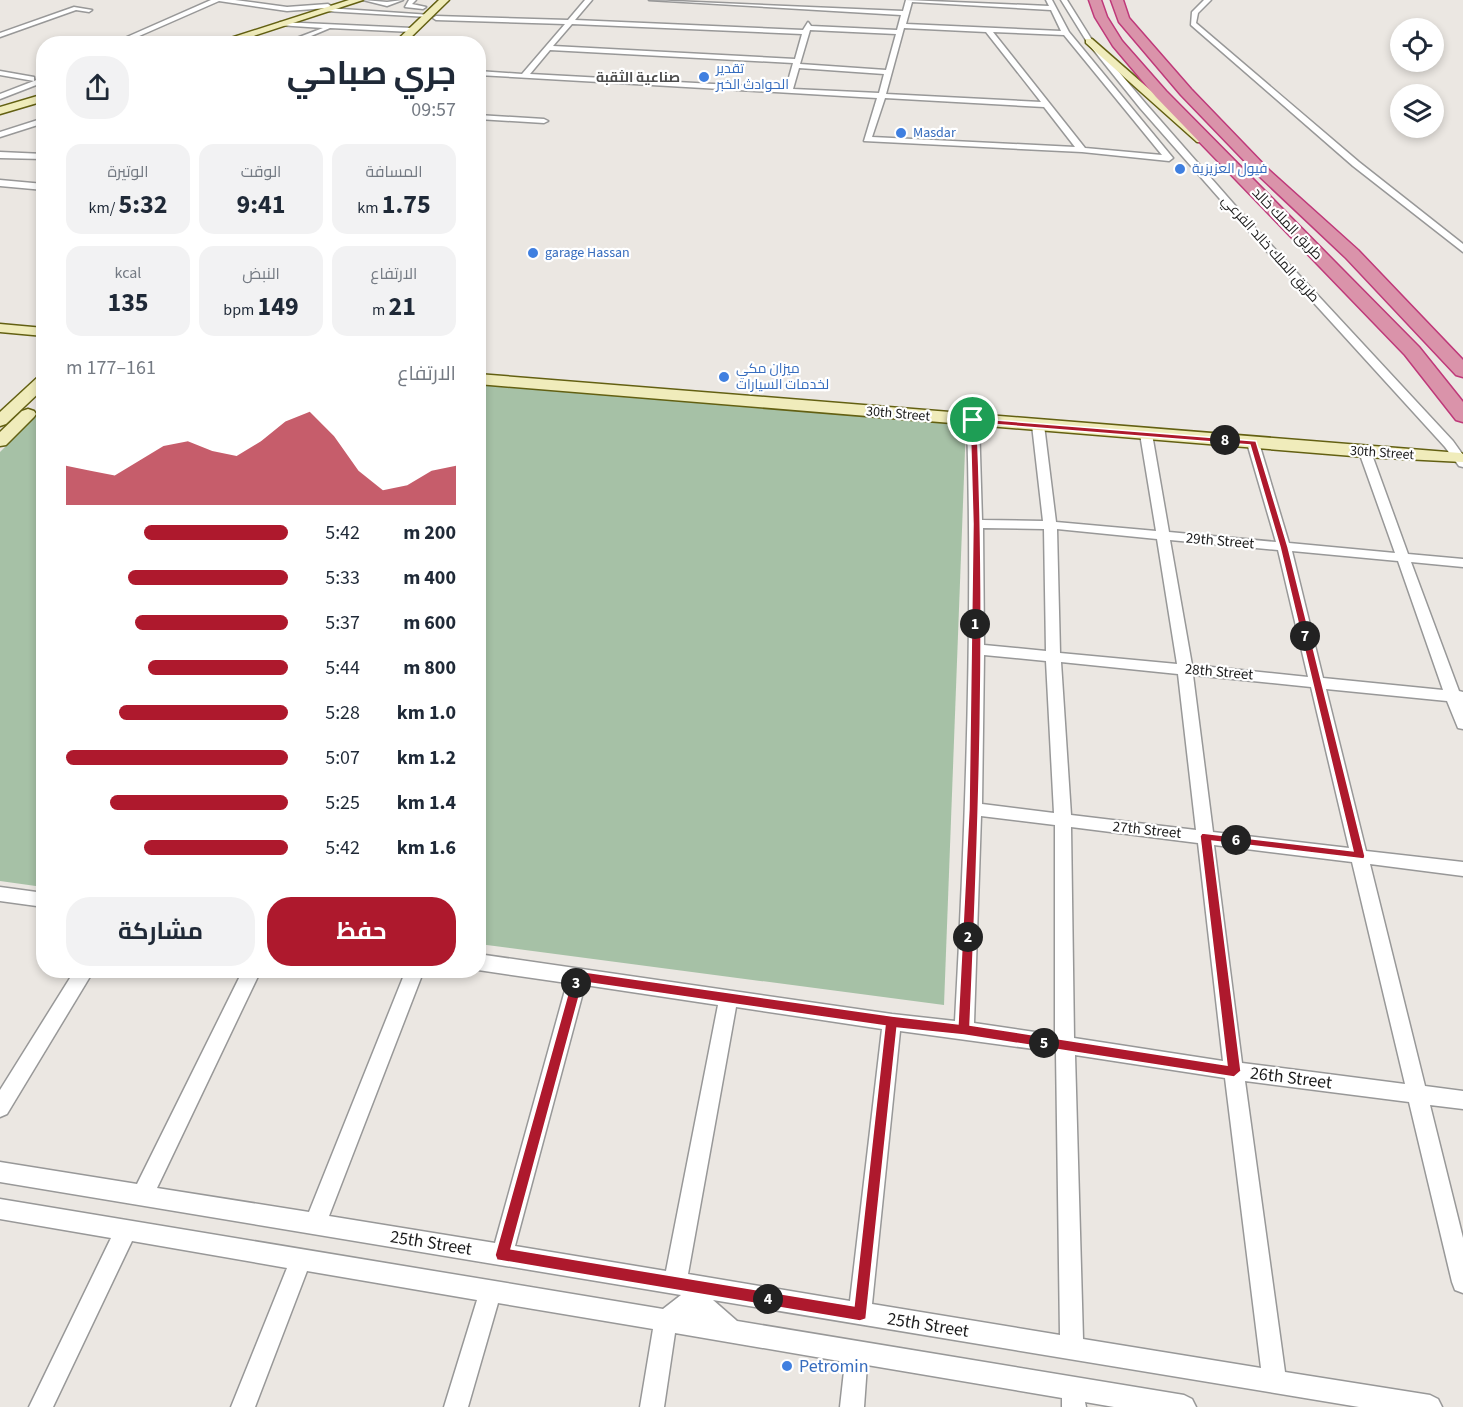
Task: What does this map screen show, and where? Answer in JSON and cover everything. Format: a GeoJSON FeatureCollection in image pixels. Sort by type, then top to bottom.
{"type":"FeatureCollection","features":[{"type":"Feature","properties":{"kind":"highway","name":"طريق الملك خالد"},"geometry":{"type":"LineString","coordinates":[[1095,0],[1101,17],[1118,43],[1161,94],[1412,351],[1463,416]]}},
{"type":"Feature","properties":{"kind":"highway","name":"طريق الملك خالد"},"geometry":{"type":"LineString","coordinates":[[1124,2],[1123,19],[1186,92],[1264,173],[1352,254],[1463,371]]}},
{"type":"Feature","properties":{"kind":"street"},"geometry":{"type":"LineString","coordinates":[[190,0],[220,1],[283,9],[327,8],[570,22],[805,30],[988,30],[1066,33]]}},
{"type":"Feature","properties":{"kind":"street"},"geometry":{"type":"LineString","coordinates":[[327,8],[348,0]]}},
{"type":"Feature","properties":{"kind":"street"},"geometry":{"type":"LineString","coordinates":[[229,36],[278,19],[358,0]]}},
{"type":"Feature","properties":{"kind":"street"},"geometry":{"type":"LineString","coordinates":[[366,0],[387,4],[400,0]]}},
{"type":"Feature","properties":{"kind":"street"},"geometry":{"type":"LineString","coordinates":[[413,0],[407,6],[433,14]]}},
{"type":"Feature","properties":{"kind":"street"},"geometry":{"type":"LineString","coordinates":[[433,14],[444,0]]}},
{"type":"Feature","properties":{"kind":"street"},"geometry":{"type":"LineString","coordinates":[[408,36],[453,0]]}},
{"type":"Feature","properties":{"kind":"street"},"geometry":{"type":"LineString","coordinates":[[524,76],[589,0]]}},
{"type":"Feature","properties":{"kind":"street"},"geometry":{"type":"LineString","coordinates":[[652,0],[904,13]]}},
{"type":"Feature","properties":{"kind":"street"},"geometry":{"type":"LineString","coordinates":[[828,9],[831,0]]}},
{"type":"Feature","properties":{"kind":"street"},"geometry":{"type":"LineString","coordinates":[[1054,8],[909,0],[867,139],[1082,150],[1192,161]]}},
{"type":"Feature","properties":{"kind":"street"},"geometry":{"type":"LineString","coordinates":[[1049,0],[1066,33],[1146,144],[1169,158]]}},
{"type":"Feature","properties":{"kind":"street","name":"طريق الملك خالد الفرعي"},"geometry":{"type":"LineString","coordinates":[[1064,0],[1089,41],[1192,161],[1462,460]]}},
{"type":"Feature","properties":{"kind":"street"},"geometry":{"type":"LineString","coordinates":[[1208,0],[1195,12],[1193,24],[1356,164],[1463,249]]}},
{"type":"Feature","properties":{"kind":"street"},"geometry":{"type":"LineString","coordinates":[[143,36],[220,1]]}},
{"type":"Feature","properties":{"kind":"street"},"geometry":{"type":"LineString","coordinates":[[134,36],[220,1],[278,19],[335,27],[416,30]]}},
{"type":"Feature","properties":{"kind":"street"},"geometry":{"type":"LineString","coordinates":[[0,35],[76,8],[89,10]]}},
{"type":"Feature","properties":{"kind":"street"},"geometry":{"type":"LineString","coordinates":[[790,87],[805,30],[815,8]]}},
{"type":"Feature","properties":{"kind":"street"},"geometry":{"type":"LineString","coordinates":[[237,36],[278,19],[283,9]]}},
{"type":"Feature","properties":{"kind":"street"},"geometry":{"type":"LineString","coordinates":[[972,21],[976,30]]}},
{"type":"Feature","properties":{"kind":"street"},"geometry":{"type":"LineString","coordinates":[[307,36],[335,27]]}},
{"type":"Feature","properties":{"kind":"street"},"geometry":{"type":"LineString","coordinates":[[413,36],[416,30]]}},
{"type":"Feature","properties":{"kind":"street"},"geometry":{"type":"LineString","coordinates":[[988,30],[1082,150]]}},
{"type":"Feature","properties":{"kind":"street"},"geometry":{"type":"LineString","coordinates":[[1089,41],[1236,170]]}},
{"type":"Feature","properties":{"kind":"street"},"geometry":{"type":"LineString","coordinates":[[548,48],[888,72]]}},
{"type":"Feature","properties":{"kind":"street"},"geometry":{"type":"LineString","coordinates":[[0,73],[31,79]]}},
{"type":"Feature","properties":{"kind":"street"},"geometry":{"type":"LineString","coordinates":[[486,74],[883,92],[1046,105]]}},
{"type":"Feature","properties":{"kind":"street"},"geometry":{"type":"LineString","coordinates":[[0,92],[36,77]]}},
{"type":"Feature","properties":{"kind":"street"},"geometry":{"type":"LineString","coordinates":[[0,79],[21,83]]}},
{"type":"Feature","properties":{"kind":"street"},"geometry":{"type":"LineString","coordinates":[[0,97],[36,81]]}},
{"type":"Feature","properties":{"kind":"street"},"geometry":{"type":"LineString","coordinates":[[0,109],[36,98]]}},
{"type":"Feature","properties":{"kind":"street"},"geometry":{"type":"LineString","coordinates":[[486,117],[544,121]]}},
{"type":"Feature","properties":{"kind":"street"},"geometry":{"type":"LineString","coordinates":[[0,135],[36,122]]}},
{"type":"Feature","properties":{"kind":"street"},"geometry":{"type":"LineString","coordinates":[[12,130],[36,132]]}},
{"type":"Feature","properties":{"kind":"street"},"geometry":{"type":"LineString","coordinates":[[1119,153],[1146,144]]}},
{"type":"Feature","properties":{"kind":"street"},"geometry":{"type":"LineString","coordinates":[[0,155],[36,157]]}},
{"type":"Feature","properties":{"kind":"street"},"geometry":{"type":"LineString","coordinates":[[0,183],[36,187]]}},
{"type":"Feature","properties":{"kind":"street"},"geometry":{"type":"LineString","coordinates":[[0,190],[36,188]]}},
{"type":"Feature","properties":{"kind":"street"},"geometry":{"type":"LineString","coordinates":[[0,328],[36,331]]}},
{"type":"Feature","properties":{"kind":"street"},"geometry":{"type":"LineString","coordinates":[[0,340],[36,343]]}},
{"type":"Feature","properties":{"kind":"street","name":"30th Street"},"geometry":{"type":"LineString","coordinates":[[486,367],[1449,444]]}},
{"type":"Feature","properties":{"kind":"street","name":"30th Street"},"geometry":{"type":"LineString","coordinates":[[486,380],[1462,460]]}},
{"type":"Feature","properties":{"kind":"street"},"geometry":{"type":"LineString","coordinates":[[0,421],[36,387]]}},
{"type":"Feature","properties":{"kind":"street"},"geometry":{"type":"LineString","coordinates":[[0,441],[36,407]]}},
{"type":"Feature","properties":{"kind":"street"},"geometry":{"type":"LineString","coordinates":[[964,1030],[975,809],[977,524],[973,420]]}},
{"type":"Feature","properties":{"kind":"street"},"geometry":{"type":"LineString","coordinates":[[1038,425],[1050,525],[1053,658],[1063,821],[1065,1046],[1072,1349]]}},
{"type":"Feature","properties":{"kind":"street"},"geometry":{"type":"LineString","coordinates":[[1146,434],[1185,669],[1275,1383]]}},
{"type":"Feature","properties":{"kind":"street"},"geometry":{"type":"LineString","coordinates":[[1253,443],[1284,547],[1463,1282]]}},
{"type":"Feature","properties":{"kind":"street"},"geometry":{"type":"LineString","coordinates":[[1365,452],[1403,558],[1458,696],[1463,723]]}},
{"type":"Feature","properties":{"kind":"street","name":"29th Street"},"geometry":{"type":"LineString","coordinates":[[977,524],[1050,525],[1463,563]]}},
{"type":"Feature","properties":{"kind":"street","name":"28th Street"},"geometry":{"type":"LineString","coordinates":[[975,649],[1458,696]]}},
{"type":"Feature","properties":{"kind":"street","name":"27th Street"},"geometry":{"type":"LineString","coordinates":[[975,809],[1463,869]]}},
{"type":"Feature","properties":{"kind":"street"},"geometry":{"type":"LineString","coordinates":[[0,894],[36,899]]}},
{"type":"Feature","properties":{"kind":"street","name":"26th Street"},"geometry":{"type":"LineString","coordinates":[[486,963],[892,1022],[964,1030],[1234,1071],[1463,1100]]}},
{"type":"Feature","properties":{"kind":"street"},"geometry":{"type":"LineString","coordinates":[[502,1255],[578,976]]}},
{"type":"Feature","properties":{"kind":"street"},"geometry":{"type":"LineString","coordinates":[[0,1108],[80,978]]}},
{"type":"Feature","properties":{"kind":"street"},"geometry":{"type":"LineString","coordinates":[[143,1196],[248,978]]}},
{"type":"Feature","properties":{"kind":"street"},"geometry":{"type":"LineString","coordinates":[[315,1224],[413,978]]}},
{"type":"Feature","properties":{"kind":"street"},"geometry":{"type":"LineString","coordinates":[[675,1284],[729,997]]}},
{"type":"Feature","properties":{"kind":"street"},"geometry":{"type":"LineString","coordinates":[[860,1314],[892,1022]]}},
{"type":"Feature","properties":{"kind":"street","name":"25th Street"},"geometry":{"type":"LineString","coordinates":[[0,1172],[1430,1407]]}},
{"type":"Feature","properties":{"kind":"street"},"geometry":{"type":"LineString","coordinates":[[0,1209],[666,1321]]}},
{"type":"Feature","properties":{"kind":"street"},"geometry":{"type":"LineString","coordinates":[[41,1407],[126,1230]]}},
{"type":"Feature","properties":{"kind":"street"},"geometry":{"type":"LineString","coordinates":[[243,1407],[301,1259]]}},
{"type":"Feature","properties":{"kind":"street"},"geometry":{"type":"LineString","coordinates":[[456,1407],[491,1291]]}},
{"type":"Feature","properties":{"kind":"street"},"geometry":{"type":"LineString","coordinates":[[652,1407],[666,1321],[694,1298],[730,1331],[857,1352],[1073,1398],[1184,1407]]}},
{"type":"Feature","properties":{"kind":"street"},"geometry":{"type":"LineString","coordinates":[[852,1407],[857,1352]]}},
{"type":"Feature","properties":{"kind":"green space"},"geometry":{"type":"Polygon","coordinates":[[[486,385],[966,424],[944,1005],[486,945],[486,385]]]}},
{"type":"Feature","properties":{"kind":"green space"},"geometry":{"type":"Polygon","coordinates":[[[36,416],[36,886],[0,881],[0,452],[36,416]]]}},
{"type":"Feature","properties":{"kind":"place","name":"تقدير الحوادث الخبر"},"geometry":{"type":"Point","coordinates":[704,77]}},
{"type":"Feature","properties":{"kind":"place","name":"Masdar"},"geometry":{"type":"Point","coordinates":[901,133]}},
{"type":"Feature","properties":{"kind":"place","name":"فيول العزيزية"},"geometry":{"type":"Point","coordinates":[1180,169]}},
{"type":"Feature","properties":{"kind":"place","name":"garage Hassan"},"geometry":{"type":"Point","coordinates":[533,253]}},
{"type":"Feature","properties":{"kind":"place","name":"ميزان مكي لخدمات السيارات"},"geometry":{"type":"Point","coordinates":[724,377]}},
{"type":"Feature","properties":{"kind":"place","name":"Petromin"},"geometry":{"type":"Point","coordinates":[787,1366]}},
{"type":"Feature","properties":{"kind":"district","name":"صناعية الثقبة"},"geometry":{"type":"Point","coordinates":[638,78]}},
{"type":"Feature","properties":{"kind":"route"},"geometry":{"type":"LineString","coordinates":[[973,420],[977,524],[975,809],[964,1030],[892,1022],[578,976],[502,1255],[860,1314],[892,1022],[964,1030],[1234,1071],[1206,836],[1360,856],[1284,547],[1253,443],[973,420]]}}]}
